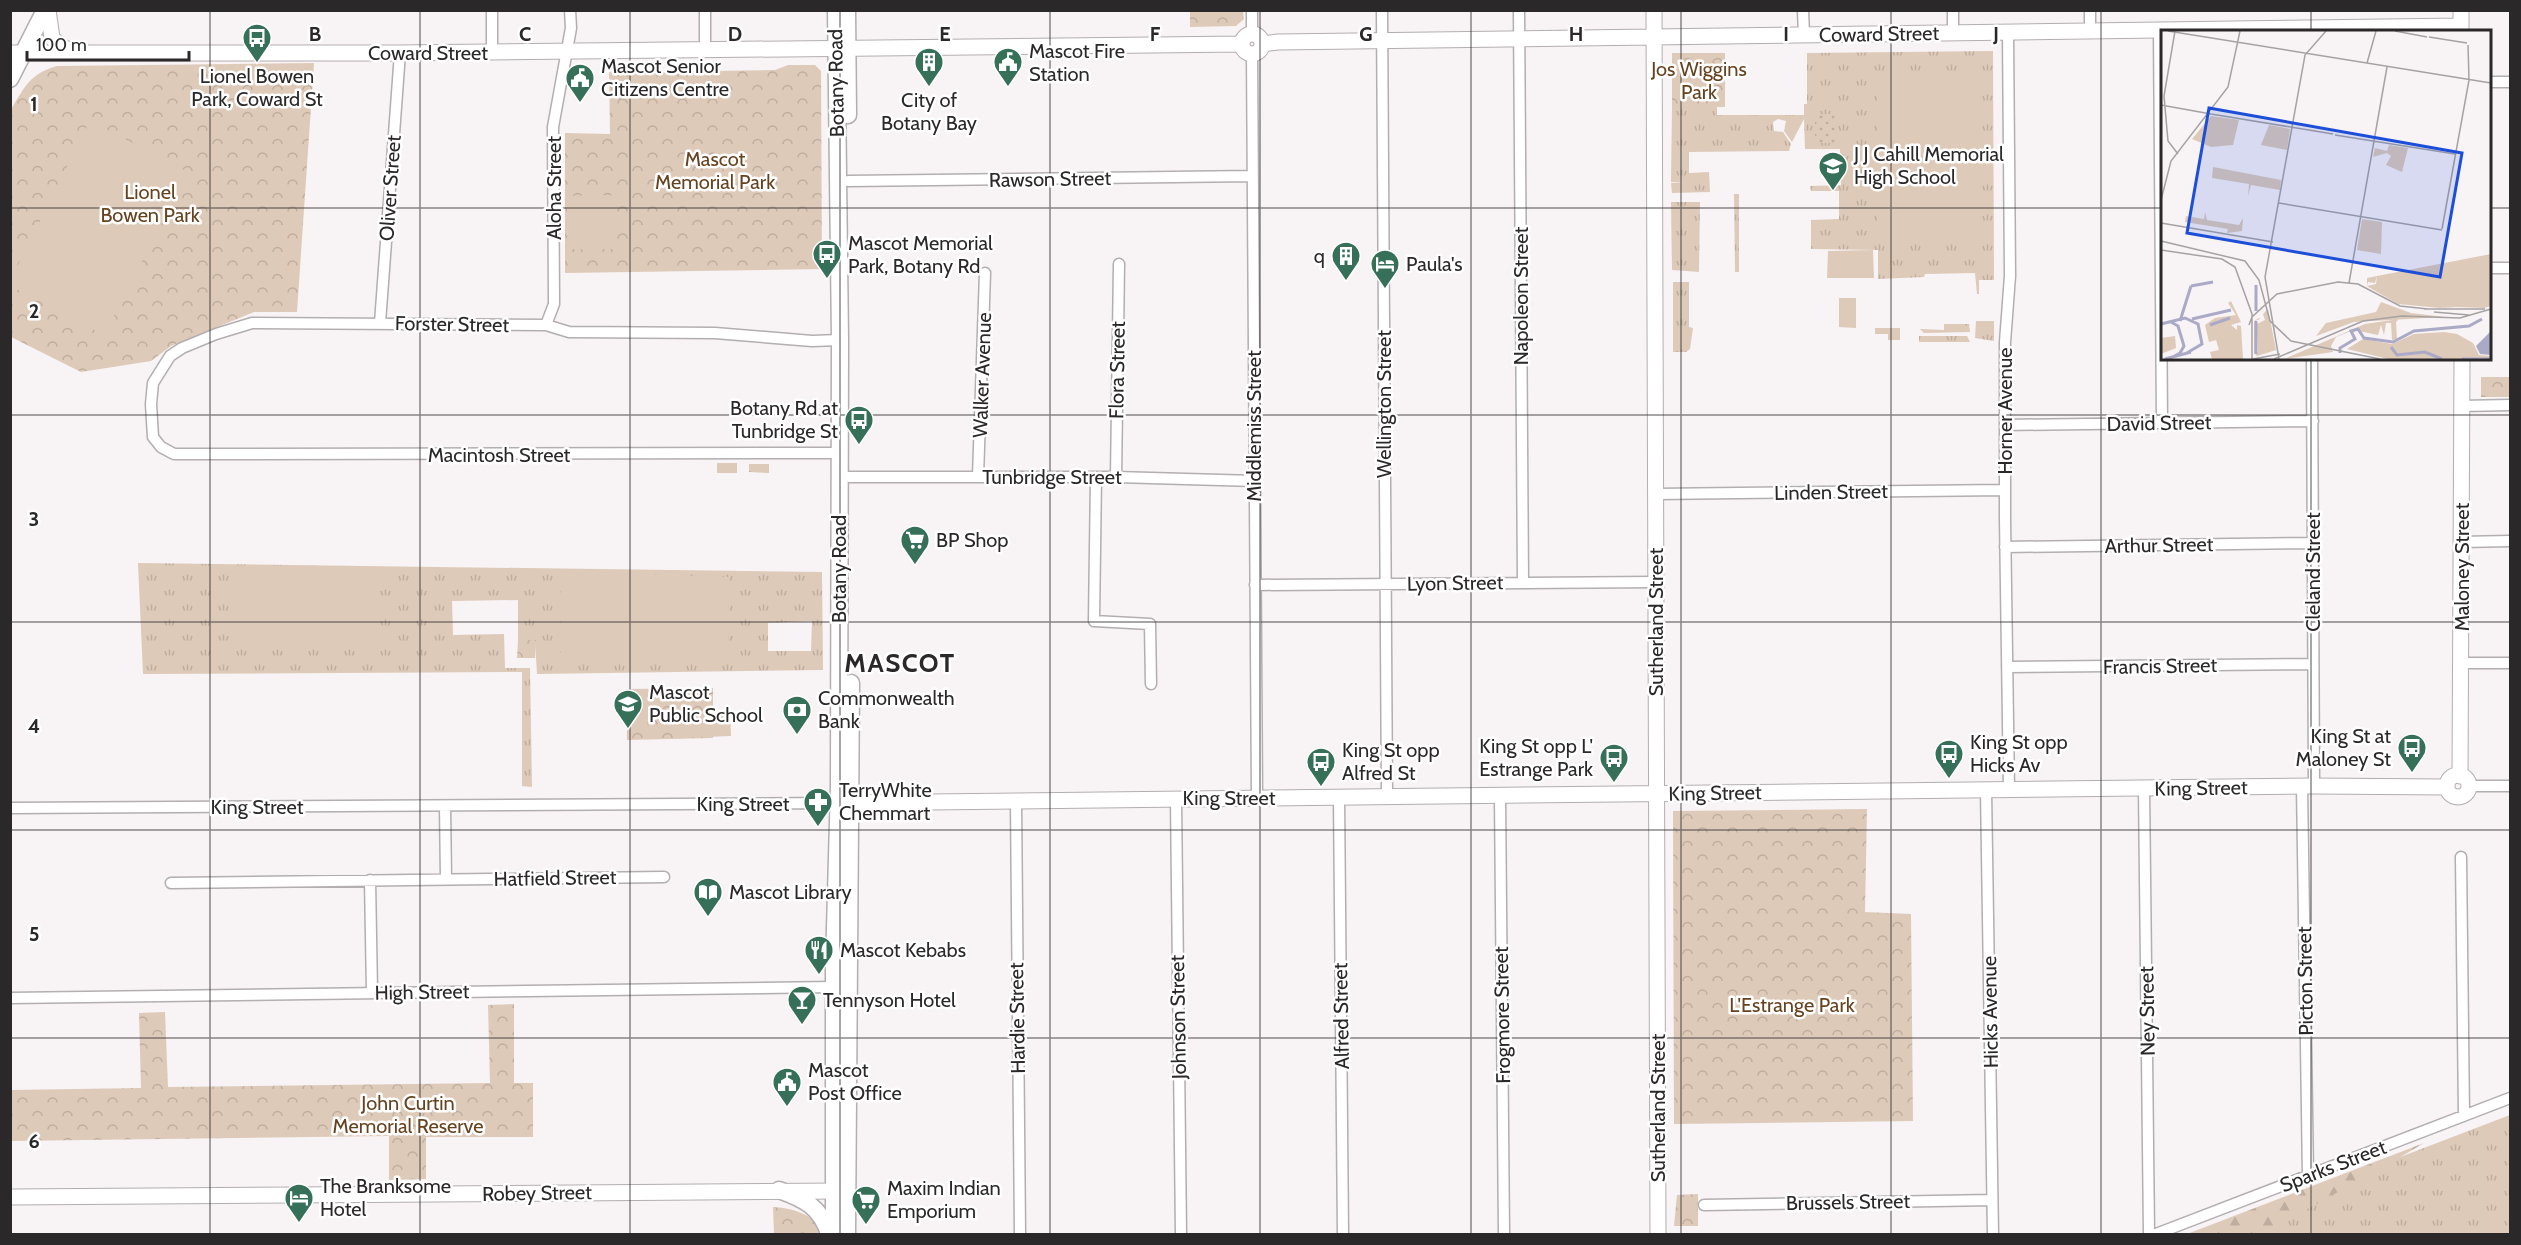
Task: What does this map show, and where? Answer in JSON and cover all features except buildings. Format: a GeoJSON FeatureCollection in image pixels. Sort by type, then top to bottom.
{"type":"FeatureCollection","features":[{"type":"Feature","properties":{"kind":"main road"},"geometry":{"type":"LineString","coordinates":[[10,79],[18,53],[46,10]]}},
{"type":"Feature","properties":{"kind":"main road","name":"Botany Road"},"geometry":{"type":"LineString","coordinates":[[834,1234],[840,1191],[849,477],[848,181],[842,49],[836,10]]}},
{"type":"Feature","properties":{"kind":"main road","name":"Botany Road"},"geometry":{"type":"LineString","coordinates":[[847,1234],[840,1191],[834,987],[844,803],[840,340],[842,49],[848,10]]}},
{"type":"Feature","properties":{"kind":"main road"},"geometry":{"type":"LineString","coordinates":[[779,1190],[799,1197],[817,1208],[826,1222],[829,1234]]}},
{"type":"Feature","properties":{"kind":"street"},"geometry":{"type":"LineString","coordinates":[[46,10],[48,29],[52,39],[65,49],[82,53]]}},
{"type":"Feature","properties":{"kind":"street"},"geometry":{"type":"LineString","coordinates":[[492,10],[492,52]]}},
{"type":"Feature","properties":{"kind":"street","name":"Aloha Street"},"geometry":{"type":"LineString","coordinates":[[546,325],[554,304],[554,127],[570,10]]}},
{"type":"Feature","properties":{"kind":"street"},"geometry":{"type":"LineString","coordinates":[[705,10],[705,49]]}},
{"type":"Feature","properties":{"kind":"street","name":"Middlemiss Street"},"geometry":{"type":"LineString","coordinates":[[1252,10],[1257,798]]}},
{"type":"Feature","properties":{"kind":"street","name":"Wellington Street"},"geometry":{"type":"LineString","coordinates":[[1382,10],[1387,797]]}},
{"type":"Feature","properties":{"kind":"street","name":"Napoleon Street"},"geometry":{"type":"LineString","coordinates":[[1519,10],[1523,582]]}},
{"type":"Feature","properties":{"kind":"street","name":"Sutherland Street"},"geometry":{"type":"LineString","coordinates":[[1654,10],[1659,1234]]}},
{"type":"Feature","properties":{"kind":"street"},"geometry":{"type":"LineString","coordinates":[[1803,10],[1803,35]]}},
{"type":"Feature","properties":{"kind":"street"},"geometry":{"type":"LineString","coordinates":[[1953,10],[1953,33]]}},
{"type":"Feature","properties":{"kind":"street"},"geometry":{"type":"LineString","coordinates":[[2090,10],[2090,32]]}},
{"type":"Feature","properties":{"kind":"street"},"geometry":{"type":"LineString","coordinates":[[2461,10],[2461,29]]}},
{"type":"Feature","properties":{"kind":"street","name":"Coward Street"},"geometry":{"type":"LineString","coordinates":[[2309,30],[2461,29]]}},
{"type":"Feature","properties":{"kind":"street"},"geometry":{"type":"LineString","coordinates":[[2159,31],[2161,292]]}},
{"type":"Feature","properties":{"kind":"street","name":"Coward Street"},"geometry":{"type":"LineString","coordinates":[[18,53],[566,52],[2159,31]]}},
{"type":"Feature","properties":{"kind":"street","name":"Horner Avenue"},"geometry":{"type":"LineString","coordinates":[[2008,33],[2010,276],[2005,342],[2005,490],[2009,790]]}},
{"type":"Feature","properties":{"kind":"street","name":"Oliver Street"},"geometry":{"type":"LineString","coordinates":[[380,323],[400,53]]}},
{"type":"Feature","properties":{"kind":"street"},"geometry":{"type":"LineString","coordinates":[[2491,82],[2511,82]]}},
{"type":"Feature","properties":{"kind":"street","name":"Rawson Street"},"geometry":{"type":"LineString","coordinates":[[848,181],[1252,176]]}},
{"type":"Feature","properties":{"kind":"street","name":"Flora Street"},"geometry":{"type":"LineString","coordinates":[[1116,477],[1119,264]]}},
{"type":"Feature","properties":{"kind":"street"},"geometry":{"type":"LineString","coordinates":[[2491,267],[2511,268]]}},
{"type":"Feature","properties":{"kind":"street","name":"Walker Avenue"},"geometry":{"type":"LineString","coordinates":[[978,476],[985,273]]}},
{"type":"Feature","properties":{"kind":"street","name":"Forster Street"},"geometry":{"type":"LineString","coordinates":[[161,447],[153,437],[151,428],[153,383],[162,365],[182,348],[252,323],[546,325],[569,332],[715,333],[812,341],[840,340]]}},
{"type":"Feature","properties":{"kind":"street"},"geometry":{"type":"LineString","coordinates":[[2162,360],[2162,423]]}},
{"type":"Feature","properties":{"kind":"street","name":"Cleland Street"},"geometry":{"type":"LineString","coordinates":[[2308,786],[2312,664],[2312,360]]}},
{"type":"Feature","properties":{"kind":"street","name":"Maloney Street"},"geometry":{"type":"LineString","coordinates":[[2463,360],[2464,781]]}},
{"type":"Feature","properties":{"kind":"street"},"geometry":{"type":"LineString","coordinates":[[2462,405],[2511,405]]}},
{"type":"Feature","properties":{"kind":"street","name":"David Street"},"geometry":{"type":"LineString","coordinates":[[2005,425],[2313,421]]}},
{"type":"Feature","properties":{"kind":"street","name":"Macintosh Street"},"geometry":{"type":"LineString","coordinates":[[161,447],[174,454],[183,455],[840,453]]}},
{"type":"Feature","properties":{"kind":"street","name":"Tunbridge Street"},"geometry":{"type":"LineString","coordinates":[[849,477],[1116,477],[1255,481]]}},
{"type":"Feature","properties":{"kind":"street"},"geometry":{"type":"LineString","coordinates":[[1096,477],[1094,621],[1150,624],[1151,684]]}},
{"type":"Feature","properties":{"kind":"street","name":"Linden Street"},"geometry":{"type":"LineString","coordinates":[[1656,494],[2005,490]]}},
{"type":"Feature","properties":{"kind":"street"},"geometry":{"type":"LineString","coordinates":[[2462,542],[2511,541]]}},
{"type":"Feature","properties":{"kind":"street","name":"Arthur Street"},"geometry":{"type":"LineString","coordinates":[[2006,547],[2313,543]]}},
{"type":"Feature","properties":{"kind":"street","name":"Lyon Street"},"geometry":{"type":"LineString","coordinates":[[1255,585],[1656,582]]}},
{"type":"Feature","properties":{"kind":"street"},"geometry":{"type":"LineString","coordinates":[[2462,663],[2511,663]]}},
{"type":"Feature","properties":{"kind":"street","name":"Francis Street"},"geometry":{"type":"LineString","coordinates":[[2007,667],[2312,664]]}},
{"type":"Feature","properties":{"kind":"street","name":"King Street"},"geometry":{"type":"LineString","coordinates":[[10,808],[1016,802],[2308,786],[2447,787],[2452,777],[2464,781]]}},
{"type":"Feature","properties":{"kind":"street"},"geometry":{"type":"LineString","coordinates":[[2464,781],[2511,786]]}},
{"type":"Feature","properties":{"kind":"street","name":"Picton Street"},"geometry":{"type":"LineString","coordinates":[[2308,786],[2308,1176]]}},
{"type":"Feature","properties":{"kind":"street","name":"Ney Street"},"geometry":{"type":"LineString","coordinates":[[2144,788],[2149,1234]]}},
{"type":"Feature","properties":{"kind":"street","name":"Hicks Avenue"},"geometry":{"type":"LineString","coordinates":[[1986,790],[1993,1234]]}},
{"type":"Feature","properties":{"kind":"street","name":"Frogmore Street"},"geometry":{"type":"LineString","coordinates":[[1500,796],[1504,1234]]}},
{"type":"Feature","properties":{"kind":"street","name":"Alfred Street"},"geometry":{"type":"LineString","coordinates":[[1339,797],[1343,1234]]}},
{"type":"Feature","properties":{"kind":"street","name":"Johnson Street"},"geometry":{"type":"LineString","coordinates":[[1176,799],[1181,1234]]}},
{"type":"Feature","properties":{"kind":"street","name":"Hardie Street"},"geometry":{"type":"LineString","coordinates":[[1016,802],[1020,1234]]}},
{"type":"Feature","properties":{"kind":"street"},"geometry":{"type":"LineString","coordinates":[[445,806],[446,879]]}},
{"type":"Feature","properties":{"kind":"street"},"geometry":{"type":"LineString","coordinates":[[2461,857],[2464,1116]]}},
{"type":"Feature","properties":{"kind":"street","name":"Hatfield Street"},"geometry":{"type":"LineString","coordinates":[[171,882],[664,877]]}},
{"type":"Feature","properties":{"kind":"street"},"geometry":{"type":"LineString","coordinates":[[370,880],[372,992]]}},
{"type":"Feature","properties":{"kind":"street","name":"High Street"},"geometry":{"type":"LineString","coordinates":[[10,998],[834,987]]}},
{"type":"Feature","properties":{"kind":"street","name":"Sparks Street"},"geometry":{"type":"LineString","coordinates":[[2156,1234],[2511,1098]]}},
{"type":"Feature","properties":{"kind":"street","name":"Robey Street"},"geometry":{"type":"LineString","coordinates":[[10,1197],[840,1191]]}},
{"type":"Feature","properties":{"kind":"street","name":"Brussels Street"},"geometry":{"type":"LineString","coordinates":[[1704,1205],[1992,1200]]}},
{"type":"Feature","properties":{"kind":"green space"},"geometry":{"type":"Polygon","coordinates":[[[1190,11],[1243,11],[1244,19],[1236,26],[1190,27],[1190,11]]]}},
{"type":"Feature","properties":{"kind":"green space"},"geometry":{"type":"Polygon","coordinates":[[[1993,51],[1994,280],[1979,280],[1979,294],[1977,294],[1975,273],[1925,274],[1924,277],[1878,279],[1878,250],[1811,249],[1811,220],[1839,219],[1839,191],[1811,191],[1810,186],[1841,185],[1840,149],[1805,149],[1804,119],[1792,142],[1784,131],[1786,121],[1778,119],[1773,122],[1774,131],[1783,132],[1791,144],[1789,151],[1689,152],[1689,173],[1709,172],[1710,192],[1672,193],[1671,183],[1684,182],[1671,182],[1672,107],[1717,107],[1717,115],[1804,115],[1804,104],[1807,104],[1807,53],[1993,51]]]}},
{"type":"Feature","properties":{"kind":"green space","name":"Jos Wiggins Park"},"geometry":{"type":"Polygon","coordinates":[[[1672,53],[1725,53],[1725,107],[1672,107],[1672,53]]]}},
{"type":"Feature","properties":{"kind":"green space","name":"Lionel Bowen Park"},"geometry":{"type":"Polygon","coordinates":[[[314,63],[297,312],[254,312],[171,346],[151,361],[81,372],[11,337],[10,111],[24,88],[34,77],[57,66],[314,63]]]}},
{"type":"Feature","properties":{"kind":"green space","name":"Mascot Memorial Park"},"geometry":{"type":"Polygon","coordinates":[[[788,65],[815,65],[821,71],[822,269],[565,273],[565,133],[610,134],[609,67],[621,66],[637,72],[775,70],[788,65]]]}},
{"type":"Feature","properties":{"kind":"green space"},"geometry":{"type":"Polygon","coordinates":[[[1979,72],[1981,239],[1878,240],[1878,74],[1979,72]]]}},
{"type":"Feature","properties":{"kind":"green space"},"geometry":{"type":"Polygon","coordinates":[[[1815,114],[1835,114],[1835,143],[1815,143],[1815,114]]]}},
{"type":"Feature","properties":{"kind":"green space"},"geometry":{"type":"Polygon","coordinates":[[[90,121],[188,172],[104,335],[11,286],[11,279],[90,121]]]}},
{"type":"Feature","properties":{"kind":"green space"},"geometry":{"type":"Polygon","coordinates":[[[1734,194],[1739,194],[1739,272],[1735,272],[1734,194]]]}},
{"type":"Feature","properties":{"kind":"green space"},"geometry":{"type":"Polygon","coordinates":[[[616,195],[617,249],[567,249],[567,196],[616,195]]]}},
{"type":"Feature","properties":{"kind":"green space"},"geometry":{"type":"Polygon","coordinates":[[[1671,202],[1700,202],[1699,272],[1672,270],[1671,202]]]}},
{"type":"Feature","properties":{"kind":"green space"},"geometry":{"type":"Polygon","coordinates":[[[1873,250],[1874,278],[1827,278],[1828,251],[1873,250]]]}},
{"type":"Feature","properties":{"kind":"green space"},"geometry":{"type":"Polygon","coordinates":[[[1673,282],[1689,282],[1689,327],[1693,328],[1690,349],[1686,352],[1673,352],[1673,282]]]}},
{"type":"Feature","properties":{"kind":"green space"},"geometry":{"type":"Polygon","coordinates":[[[1839,298],[1856,298],[1856,328],[1839,327],[1839,298]]]}},
{"type":"Feature","properties":{"kind":"green space"},"geometry":{"type":"Polygon","coordinates":[[[1976,321],[1994,321],[1994,341],[1975,338],[1976,321]]]}},
{"type":"Feature","properties":{"kind":"green space"},"geometry":{"type":"Polygon","coordinates":[[[1944,324],[1969,324],[1970,332],[1924,333],[1920,329],[1944,330],[1944,324]]]}},
{"type":"Feature","properties":{"kind":"green space"},"geometry":{"type":"Polygon","coordinates":[[[1875,328],[1900,328],[1900,340],[1888,340],[1888,334],[1875,334],[1875,328]]]}},
{"type":"Feature","properties":{"kind":"green space"},"geometry":{"type":"Polygon","coordinates":[[[1919,336],[1967,336],[1970,342],[1919,342],[1919,336]]]}},
{"type":"Feature","properties":{"kind":"green space"},"geometry":{"type":"Polygon","coordinates":[[[2481,377],[2510,377],[2510,397],[2481,397],[2481,377]]]}},
{"type":"Feature","properties":{"kind":"green space"},"geometry":{"type":"Polygon","coordinates":[[[717,463],[737,463],[737,473],[717,473],[717,463]]]}},
{"type":"Feature","properties":{"kind":"green space"},"geometry":{"type":"Polygon","coordinates":[[[749,464],[769,464],[769,473],[749,472],[749,464]]]}},
{"type":"Feature","properties":{"kind":"green space","name":"Mascot Public School"},"geometry":{"type":"Polygon","coordinates":[[[138,563],[822,572],[823,670],[537,674],[535,641],[518,640],[518,600],[452,601],[453,635],[504,634],[505,668],[530,668],[532,787],[522,786],[522,672],[143,674],[138,563]],[[812,621],[768,623],[768,651],[811,651],[812,621]]]}},
{"type":"Feature","properties":{"kind":"green space"},"geometry":{"type":"Polygon","coordinates":[[[561,572],[729,577],[728,661],[561,658],[561,572]]]}},
{"type":"Feature","properties":{"kind":"green space"},"geometry":{"type":"Polygon","coordinates":[[[229,574],[380,574],[380,644],[229,644],[229,574]]]}},
{"type":"Feature","properties":{"kind":"green space"},"geometry":{"type":"Polygon","coordinates":[[[518,640],[536,640],[535,658],[517,658],[518,640]]]}},
{"type":"Feature","properties":{"kind":"green space"},"geometry":{"type":"Polygon","coordinates":[[[713,688],[713,738],[627,740],[626,689],[713,688]]]}},
{"type":"Feature","properties":{"kind":"green space"},"geometry":{"type":"Polygon","coordinates":[[[730,710],[731,736],[679,738],[679,711],[730,710]]]}},
{"type":"Feature","properties":{"kind":"green space","name":"L'Estrange Park"},"geometry":{"type":"Polygon","coordinates":[[[1867,809],[1865,912],[1911,914],[1913,1121],[1674,1124],[1673,811],[1867,809]]]}},
{"type":"Feature","properties":{"kind":"green space","name":"John Curtin Memorial Reserve"},"geometry":{"type":"Polygon","coordinates":[[[514,1004],[514,1083],[533,1083],[533,1137],[426,1137],[426,1179],[389,1180],[389,1136],[11,1141],[11,1090],[141,1088],[139,1013],[165,1012],[168,1087],[490,1083],[488,1005],[514,1004]]]}},
{"type":"Feature","properties":{"kind":"green space"},"geometry":{"type":"Polygon","coordinates":[[[2510,1115],[2510,1234],[2199,1234],[2510,1115]]]}},
{"type":"Feature","properties":{"kind":"green space"},"geometry":{"type":"Polygon","coordinates":[[[2424,1143],[2397,1159],[2374,1179],[2338,1192],[2263,1234],[2187,1234],[2424,1143]]]}},
{"type":"Feature","properties":{"kind":"green space"},"geometry":{"type":"Polygon","coordinates":[[[1698,1194],[1698,1226],[1674,1226],[1677,1195],[1698,1194]]]}},
{"type":"Feature","properties":{"kind":"green space"},"geometry":{"type":"Polygon","coordinates":[[[773,1207],[795,1211],[809,1217],[814,1221],[818,1234],[774,1234],[773,1207]]]}},
{"type":"Feature","properties":{"kind":"place","name":"Lionel Bowen Park, Coward St"},"geometry":{"type":"Point","coordinates":[257,64]}},
{"type":"Feature","properties":{"kind":"place","name":"City of Botany Bay"},"geometry":{"type":"Point","coordinates":[929,88]}},
{"type":"Feature","properties":{"kind":"place","name":"Mascot Fire Station"},"geometry":{"type":"Point","coordinates":[1008,88]}},
{"type":"Feature","properties":{"kind":"place","name":"Mascot Senior Citizens Centre"},"geometry":{"type":"Point","coordinates":[580,104]}},
{"type":"Feature","properties":{"kind":"place","name":"J J Cahill Memorial High School"},"geometry":{"type":"Point","coordinates":[1833,192]}},
{"type":"Feature","properties":{"kind":"place","name":"Mascot Memorial Park, Botany Rd"},"geometry":{"type":"Point","coordinates":[827,280]}},
{"type":"Feature","properties":{"kind":"place","name":"q"},"geometry":{"type":"Point","coordinates":[1346,282]}},
{"type":"Feature","properties":{"kind":"place","name":"Paula's"},"geometry":{"type":"Point","coordinates":[1385,290]}},
{"type":"Feature","properties":{"kind":"place","name":"Botany Rd at Tunbridge St"},"geometry":{"type":"Point","coordinates":[859,446]}},
{"type":"Feature","properties":{"kind":"place","name":"BP Shop"},"geometry":{"type":"Point","coordinates":[915,566]}},
{"type":"Feature","properties":{"kind":"place","name":"Mascot Public School"},"geometry":{"type":"Point","coordinates":[628,730]}},
{"type":"Feature","properties":{"kind":"place","name":"Commonwealth Bank"},"geometry":{"type":"Point","coordinates":[797,736]}},
{"type":"Feature","properties":{"kind":"place","name":"King St at Maloney St"},"geometry":{"type":"Point","coordinates":[2412,774]}},
{"type":"Feature","properties":{"kind":"place","name":"King St opp Hicks Av"},"geometry":{"type":"Point","coordinates":[1949,780]}},
{"type":"Feature","properties":{"kind":"place","name":"King St opp L' Estrange Park"},"geometry":{"type":"Point","coordinates":[1614,784]}},
{"type":"Feature","properties":{"kind":"place","name":"King St opp Alfred St"},"geometry":{"type":"Point","coordinates":[1321,788]}},
{"type":"Feature","properties":{"kind":"place","name":"TerryWhite Chemmart"},"geometry":{"type":"Point","coordinates":[818,828]}},
{"type":"Feature","properties":{"kind":"place","name":"Mascot Library"},"geometry":{"type":"Point","coordinates":[708,918]}},
{"type":"Feature","properties":{"kind":"place","name":"Mascot Kebabs"},"geometry":{"type":"Point","coordinates":[819,976]}},
{"type":"Feature","properties":{"kind":"place","name":"Tennyson Hotel"},"geometry":{"type":"Point","coordinates":[802,1026]}},
{"type":"Feature","properties":{"kind":"place","name":"Mascot Post Office"},"geometry":{"type":"Point","coordinates":[787,1108]}},
{"type":"Feature","properties":{"kind":"place","name":"The Branksome Hotel"},"geometry":{"type":"Point","coordinates":[299,1224]}},
{"type":"Feature","properties":{"kind":"place","name":"Maxim Indian Emporium"},"geometry":{"type":"Point","coordinates":[866,1226]}},
{"type":"Feature","properties":{"kind":"district","name":"MASCOT"},"geometry":{"type":"Point","coordinates":[900,663]}}]}
